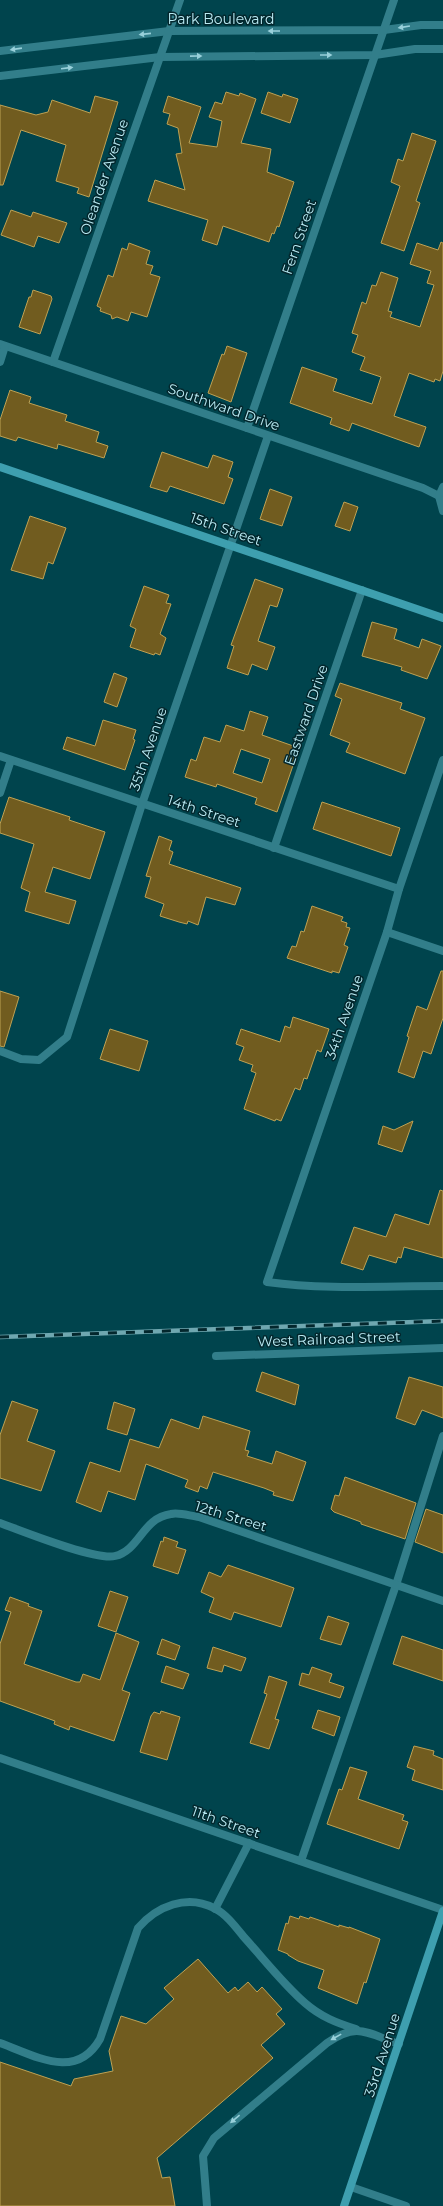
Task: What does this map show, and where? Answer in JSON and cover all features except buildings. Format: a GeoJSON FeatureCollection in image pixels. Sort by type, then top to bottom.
{"type":"FeatureCollection","features":[{"type":"Feature","properties":{"kind":"main road","name":"15th Street"},"geometry":{"type":"LineString","coordinates":[[0,467],[232,544],[443,618]]}},
{"type":"Feature","properties":{"kind":"main road","name":"33rd Avenue"},"geometry":{"type":"LineString","coordinates":[[344,2206],[443,1911]]}},
{"type":"Feature","properties":{"kind":"street","name":"Oleander Avenue"},"geometry":{"type":"LineString","coordinates":[[53,362],[180,0]]}},
{"type":"Feature","properties":{"kind":"street"},"geometry":{"type":"LineString","coordinates":[[384,30],[394,0]]}},
{"type":"Feature","properties":{"kind":"street","name":"Park Boulevard"},"geometry":{"type":"LineString","coordinates":[[0,51],[169,31],[384,30],[421,25],[443,25]]}},
{"type":"Feature","properties":{"kind":"street","name":"Fern Street"},"geometry":{"type":"LineString","coordinates":[[247,428],[384,30]]}},
{"type":"Feature","properties":{"kind":"street"},"geometry":{"type":"LineString","coordinates":[[0,76],[160,57],[375,55],[415,49],[443,49]]}},
{"type":"Feature","properties":{"kind":"street"},"geometry":{"type":"LineString","coordinates":[[0,362],[3,345]]}},
{"type":"Feature","properties":{"kind":"street","name":"Southward Drive"},"geometry":{"type":"LineString","coordinates":[[3,345],[423,488],[440,496]]}},
{"type":"Feature","properties":{"kind":"street","name":"35th Avenue"},"geometry":{"type":"LineString","coordinates":[[0,1051],[21,1059],[39,1060],[67,1037],[142,804],[268,436]]}},
{"type":"Feature","properties":{"kind":"street"},"geometry":{"type":"LineString","coordinates":[[443,486],[440,496],[443,511]]}},
{"type":"Feature","properties":{"kind":"street","name":"Eastward Drive"},"geometry":{"type":"LineString","coordinates":[[274,848],[362,590]]}},
{"type":"Feature","properties":{"kind":"street","name":"14th Street"},"geometry":{"type":"LineString","coordinates":[[0,756],[399,889]]}},
{"type":"Feature","properties":{"kind":"street"},"geometry":{"type":"LineString","coordinates":[[0,793],[11,760]]}},
{"type":"Feature","properties":{"kind":"street","name":"34th Avenue"},"geometry":{"type":"LineString","coordinates":[[443,760],[399,889],[387,932],[267,1282],[294,1286],[330,1287],[443,1286]]}},
{"type":"Feature","properties":{"kind":"street"},"geometry":{"type":"LineString","coordinates":[[387,932],[443,951]]}},
{"type":"Feature","properties":{"kind":"street","name":"West Railroad Street"},"geometry":{"type":"LineString","coordinates":[[216,1356],[443,1348]]}},
{"type":"Feature","properties":{"kind":"street"},"geometry":{"type":"LineString","coordinates":[[301,1861],[396,1585],[443,1436]]}},
{"type":"Feature","properties":{"kind":"street","name":"12th Street"},"geometry":{"type":"LineString","coordinates":[[0,1523],[90,1554],[113,1557],[129,1551],[141,1533],[156,1518],[173,1513],[198,1517],[443,1602]]}},
{"type":"Feature","properties":{"kind":"street","name":"11th Street"},"geometry":{"type":"LineString","coordinates":[[0,1758],[443,1911]]}},
{"type":"Feature","properties":{"kind":"street"},"geometry":{"type":"LineString","coordinates":[[215,1909],[249,1843]]}},
{"type":"Feature","properties":{"kind":"street"},"geometry":{"type":"LineString","coordinates":[[0,2043],[49,2060],[65,2063],[82,2060],[93,2052],[100,2039],[138,1928],[149,1916],[167,1905],[187,1902],[203,1904],[215,1909],[229,1921],[304,2003],[326,2019],[399,2044]]}},
{"type":"Feature","properties":{"kind":"street"},"geometry":{"type":"LineString","coordinates":[[206,2206],[203,2156],[214,2138],[326,2043],[338,2035],[356,2029]]}},
{"type":"Feature","properties":{"kind":"street"},"geometry":{"type":"LineString","coordinates":[[351,2187],[406,2206]]}},
{"type":"Feature","properties":{"kind":"railway"},"geometry":{"type":"LineString","coordinates":[[0,1337],[443,1321]]}}]}
